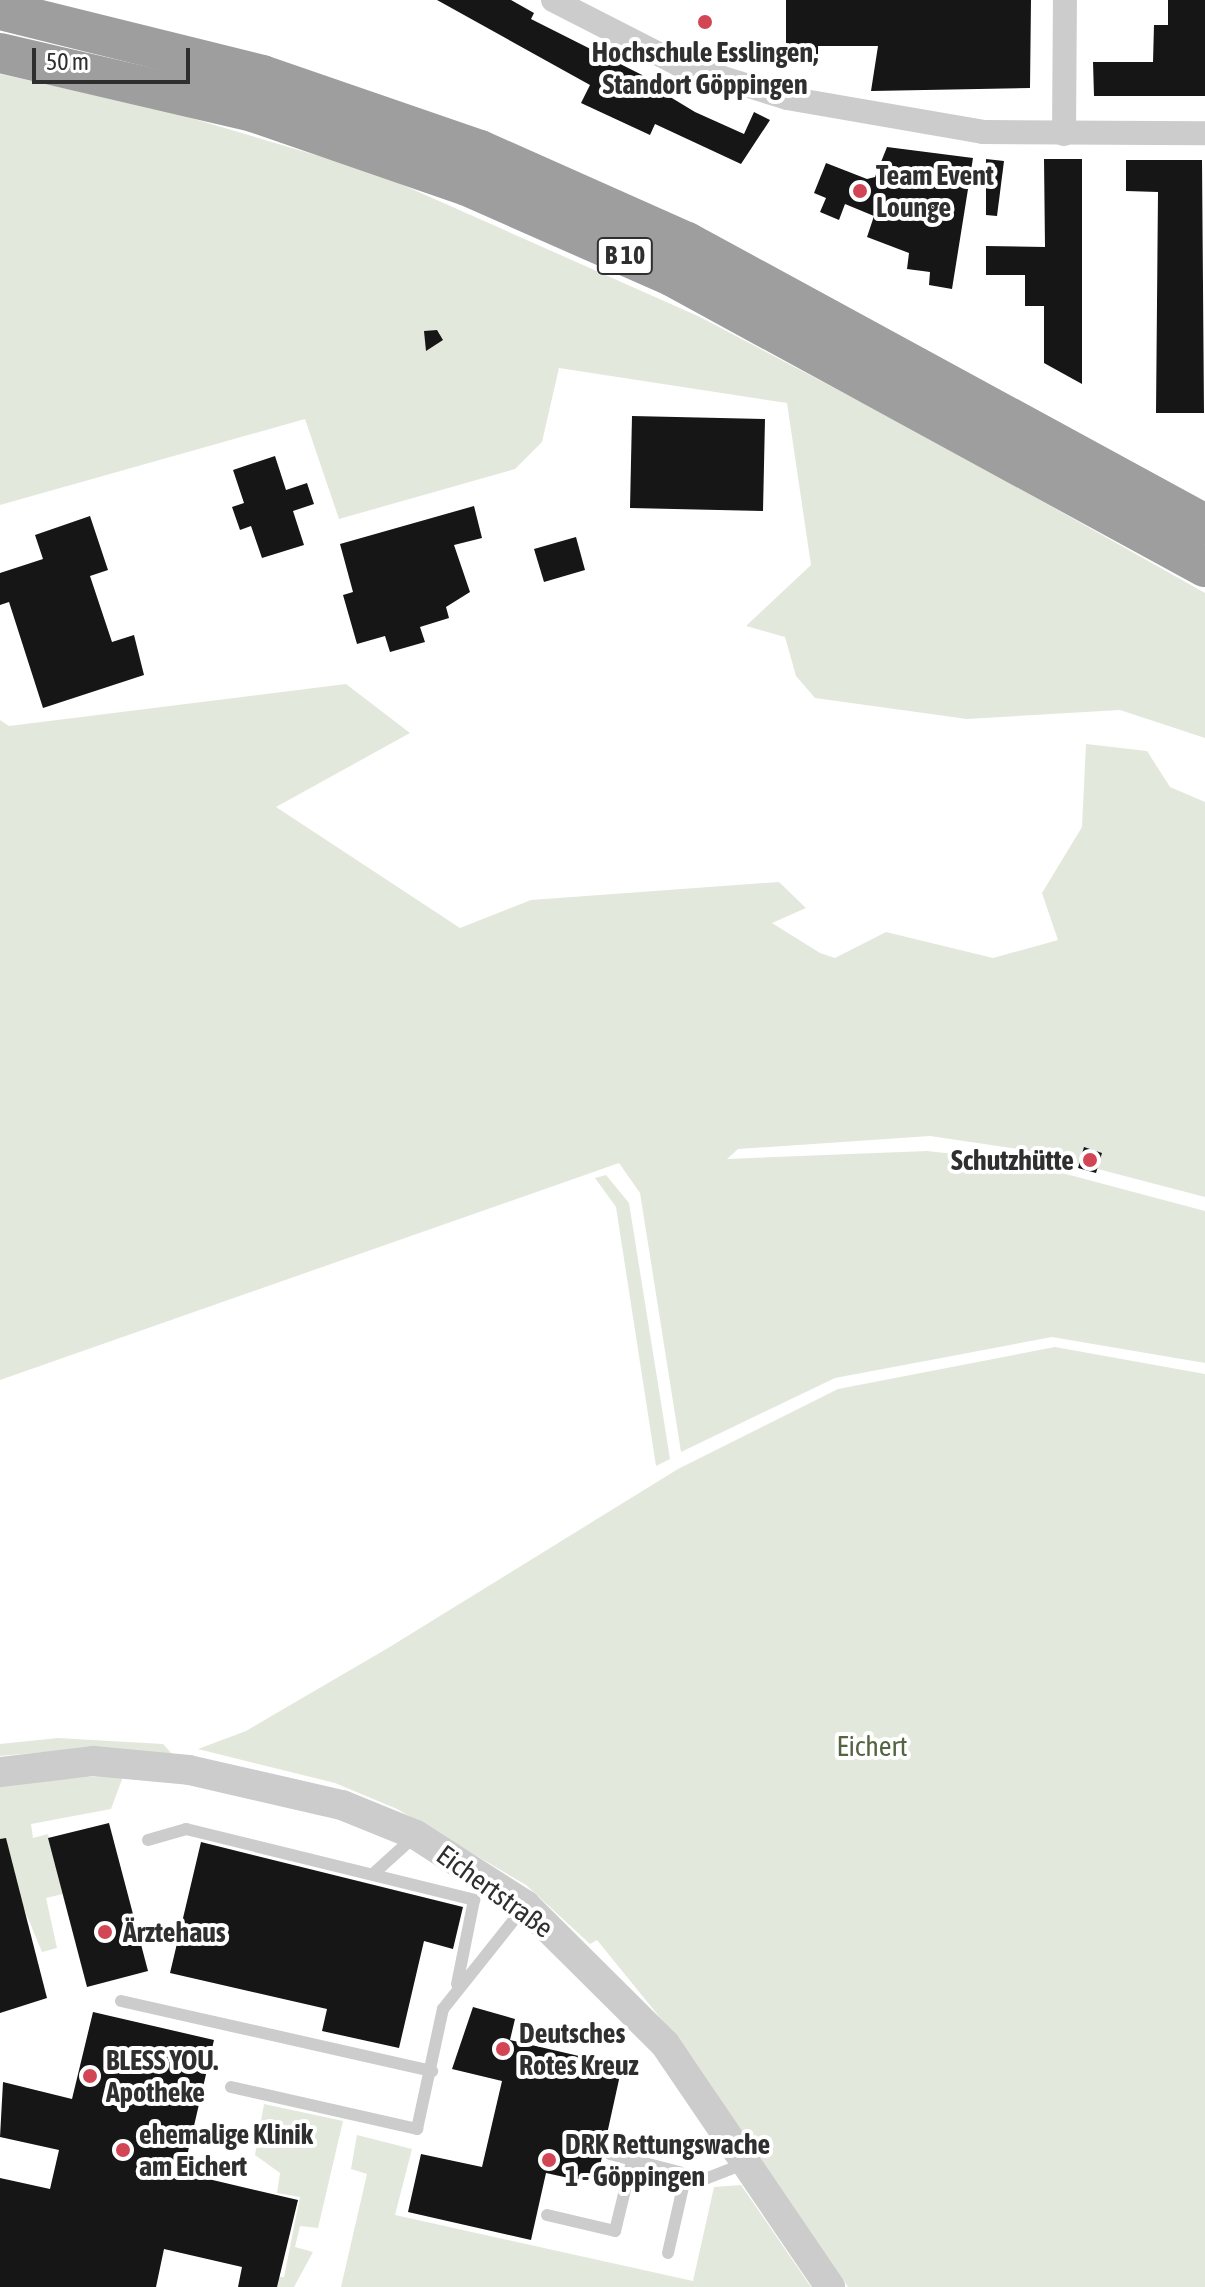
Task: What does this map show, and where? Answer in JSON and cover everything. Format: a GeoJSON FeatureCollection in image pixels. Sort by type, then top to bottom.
{"type":"FeatureCollection","features":[{"type":"Feature","properties":{"kind":"highway","name":"B 10"},"geometry":{"type":"LineString","coordinates":[[0,10],[262,75],[480,150],[687,242],[1205,524]]}},
{"type":"Feature","properties":{"kind":"highway","name":"B 10"},"geometry":{"type":"LineString","coordinates":[[0,53],[253,112],[467,186],[673,277],[1205,567]]}},
{"type":"Feature","properties":{"kind":"street"},"geometry":{"type":"LineString","coordinates":[[553,0],[678,64],[787,98],[983,132],[1205,133]]}},
{"type":"Feature","properties":{"kind":"street"},"geometry":{"type":"LineString","coordinates":[[1064,134],[1065,0]]}},
{"type":"Feature","properties":{"kind":"street","name":"Eichertstraße"},"geometry":{"type":"LineString","coordinates":[[0,1772],[94,1761],[189,1770],[342,1805],[416,1835],[525,1905],[665,2044],[830,2287]]}},
{"type":"Feature","properties":{"kind":"lane"},"geometry":{"type":"LineString","coordinates":[[148,1840],[186,1829],[474,1900],[457,1984]]}},
{"type":"Feature","properties":{"kind":"lane"},"geometry":{"type":"LineString","coordinates":[[373,1874],[416,1835]]}},
{"type":"Feature","properties":{"kind":"lane"},"geometry":{"type":"LineString","coordinates":[[231,2087],[417,2129],[443,2009],[457,1984],[525,1905]]}},
{"type":"Feature","properties":{"kind":"lane"},"geometry":{"type":"LineString","coordinates":[[121,2001],[432,2071]]}},
{"type":"Feature","properties":{"kind":"lane"},"geometry":{"type":"LineString","coordinates":[[610,2154],[705,2179],[746,2163]]}},
{"type":"Feature","properties":{"kind":"lane"},"geometry":{"type":"LineString","coordinates":[[547,2215],[615,2231],[632,2161]]}},
{"type":"Feature","properties":{"kind":"lane"},"geometry":{"type":"LineString","coordinates":[[668,2253],[686,2174]]}},
{"type":"Feature","properties":{"kind":"green space"},"geometry":{"type":"Polygon","coordinates":[[[0,74],[174,113],[376,173],[700,317],[946,447],[1205,593],[1205,738],[1120,710],[967,719],[815,698],[796,676],[785,637],[746,626],[811,565],[787,403],[559,368],[542,442],[515,469],[339,519],[305,419],[0,505],[0,74]]]}},
{"type":"Feature","properties":{"kind":"green space"},"geometry":{"type":"Polygon","coordinates":[[[346,684],[410,733],[276,807],[460,928],[531,900],[779,882],[806,908],[772,923],[820,953],[835,958],[886,932],[993,958],[1058,940],[1042,893],[1082,827],[1086,744],[1147,751],[1170,787],[1205,802],[1205,1197],[1025,1150],[930,1136],[738,1149],[727,1159],[927,1151],[1017,1161],[1205,1211],[1205,1363],[1052,1337],[835,1378],[681,1452],[640,1193],[619,1163],[0,1380],[0,720],[9,726],[346,684]]]}},
{"type":"Feature","properties":{"kind":"green space"},"geometry":{"type":"Polygon","coordinates":[[[606,1175],[629,1203],[670,1459],[656,1466],[616,1207],[595,1178],[606,1175]]]}},
{"type":"Feature","properties":{"kind":"green space","name":"Eichert"},"geometry":{"type":"Polygon","coordinates":[[[1055,1347],[1205,1374],[1205,2287],[848,2287],[692,2057],[597,1940],[590,1944],[526,1885],[397,1809],[335,1783],[198,1749],[246,1731],[388,1648],[678,1469],[838,1389],[1055,1347]]]}},
{"type":"Feature","properties":{"kind":"green space"},"geometry":{"type":"Polygon","coordinates":[[[58,1738],[163,1744],[174,1756],[90,1748],[0,1756],[0,1744],[58,1738]]]}},
{"type":"Feature","properties":{"kind":"green space"},"geometry":{"type":"Polygon","coordinates":[[[124,1774],[111,1809],[31,1824],[33,1838],[48,1834],[63,1894],[46,1898],[57,1948],[42,1952],[0,1851],[0,1784],[124,1774]]]}},
{"type":"Feature","properties":{"kind":"green space"},"geometry":{"type":"Polygon","coordinates":[[[264,2104],[343,2121],[318,2228],[300,2226],[295,2247],[313,2252],[294,2287],[274,2287],[274,2277],[284,2277],[300,2197],[277,2193],[280,2173],[255,2155],[264,2104]]]}},
{"type":"Feature","properties":{"kind":"green space"},"geometry":{"type":"Polygon","coordinates":[[[357,2135],[412,2149],[395,2215],[693,2281],[714,2187],[741,2185],[811,2287],[341,2287],[367,2174],[351,2169],[357,2135]]]}},
{"type":"Feature","properties":{"kind":"building"},"geometry":{"type":"Polygon","coordinates":[[[437,0],[511,0],[534,13],[531,19],[660,84],[657,89],[695,112],[744,134],[754,112],[770,120],[741,164],[655,124],[650,135],[581,103],[590,85],[437,0]]]}},
{"type":"Feature","properties":{"kind":"building"},"geometry":{"type":"Polygon","coordinates":[[[786,0],[1031,0],[1030,88],[871,91],[878,46],[818,46],[818,60],[786,60],[786,0]]]}},
{"type":"Feature","properties":{"kind":"building"},"geometry":{"type":"Polygon","coordinates":[[[1168,0],[1205,0],[1205,96],[1094,96],[1093,62],[1153,62],[1154,25],[1168,25],[1168,0]]]}},
{"type":"Feature","properties":{"kind":"building"},"geometry":{"type":"Polygon","coordinates":[[[887,147],[973,158],[952,289],[929,285],[930,272],[907,269],[909,253],[867,237],[874,216],[845,204],[839,220],[820,212],[826,198],[814,193],[826,163],[867,179],[875,177],[887,147]]]}},
{"type":"Feature","properties":{"kind":"building"},"geometry":{"type":"Polygon","coordinates":[[[986,159],[1004,161],[997,216],[986,215],[986,159]]]}},
{"type":"Feature","properties":{"kind":"building"},"geometry":{"type":"Polygon","coordinates":[[[1044,159],[1082,159],[1082,384],[1044,363],[1044,306],[1025,306],[1025,275],[986,275],[986,246],[1045,247],[1044,159]]]}},
{"type":"Feature","properties":{"kind":"building"},"geometry":{"type":"Polygon","coordinates":[[[1126,160],[1202,160],[1204,413],[1156,413],[1158,192],[1126,191],[1126,160]]]}},
{"type":"Feature","properties":{"kind":"building"},"geometry":{"type":"Polygon","coordinates":[[[437,330],[443,340],[426,351],[424,331],[437,330]]]}},
{"type":"Feature","properties":{"kind":"building"},"geometry":{"type":"Polygon","coordinates":[[[632,416],[765,419],[763,511],[630,508],[632,416]]]}},
{"type":"Feature","properties":{"kind":"building"},"geometry":{"type":"Polygon","coordinates":[[[275,456],[286,490],[307,483],[314,504],[293,511],[304,545],[262,558],[251,526],[240,530],[232,507],[244,503],[233,470],[275,456]]]}},
{"type":"Feature","properties":{"kind":"building"},"geometry":{"type":"Polygon","coordinates":[[[474,506],[482,538],[454,545],[470,592],[446,607],[449,618],[420,627],[425,642],[390,652],[385,636],[357,644],[343,595],[353,592],[340,544],[474,506]]]}},
{"type":"Feature","properties":{"kind":"building"},"geometry":{"type":"Polygon","coordinates":[[[90,516],[108,570],[90,576],[112,642],[134,635],[144,675],[43,708],[9,602],[0,605],[0,573],[43,559],[35,535],[90,516]]]}},
{"type":"Feature","properties":{"kind":"building"},"geometry":{"type":"Polygon","coordinates":[[[576,537],[585,570],[544,582],[534,549],[576,537]]]}},
{"type":"Feature","properties":{"kind":"building","name":"Schutzhütte"},"geometry":{"type":"Polygon","coordinates":[[[1084,1147],[1102,1153],[1096,1173],[1078,1168],[1084,1147]]]}},
{"type":"Feature","properties":{"kind":"building","name":"Ärztehaus"},"geometry":{"type":"Polygon","coordinates":[[[109,1823],[148,1971],[87,1987],[48,1838],[109,1823]]]}},
{"type":"Feature","properties":{"kind":"building"},"geometry":{"type":"Polygon","coordinates":[[[6,1838],[47,1998],[0,2013],[0,1839],[6,1838]]]}},
{"type":"Feature","properties":{"kind":"building"},"geometry":{"type":"Polygon","coordinates":[[[201,1842],[463,1907],[453,1949],[424,1941],[399,2048],[322,2031],[327,2009],[170,1973],[201,1842]]]}},
{"type":"Feature","properties":{"kind":"building","name":"DRK Rettungswache 1 - Göppingen"},"geometry":{"type":"Polygon","coordinates":[[[473,2007],[515,2019],[510,2040],[622,2066],[596,2184],[546,2173],[531,2240],[408,2212],[421,2154],[482,2167],[502,2081],[452,2069],[473,2007]]]}},
{"type":"Feature","properties":{"kind":"building","name":"ehemalige Klinik am Eichert"},"geometry":{"type":"Polygon","coordinates":[[[93,2012],[214,2040],[183,2173],[298,2200],[277,2287],[238,2287],[242,2267],[164,2249],[156,2287],[0,2287],[0,2178],[50,2189],[59,2150],[0,2137],[3,2082],[72,2099],[93,2012]]]}},
{"type":"Feature","properties":{"kind":"place","name":"Hochschule Esslingen, Standort Göppingen"},"geometry":{"type":"Point","coordinates":[705,22]}},
{"type":"Feature","properties":{"kind":"place","name":"Team Event Lounge"},"geometry":{"type":"Point","coordinates":[860,191]}},
{"type":"Feature","properties":{"kind":"place","name":"Schutzhütte"},"geometry":{"type":"Point","coordinates":[1090,1160]}},
{"type":"Feature","properties":{"kind":"place","name":"Ärztehaus"},"geometry":{"type":"Point","coordinates":[105,1932]}},
{"type":"Feature","properties":{"kind":"place","name":"Deutsches Rotes Kreuz"},"geometry":{"type":"Point","coordinates":[503,2049]}},
{"type":"Feature","properties":{"kind":"place","name":"BLESS YOU. Apotheke"},"geometry":{"type":"Point","coordinates":[90,2076]}},
{"type":"Feature","properties":{"kind":"place","name":"ehemalige Klinik am Eichert"},"geometry":{"type":"Point","coordinates":[123,2150]}},
{"type":"Feature","properties":{"kind":"place","name":"DRK Rettungswache 1 - Göppingen"},"geometry":{"type":"Point","coordinates":[549,2160]}}]}
